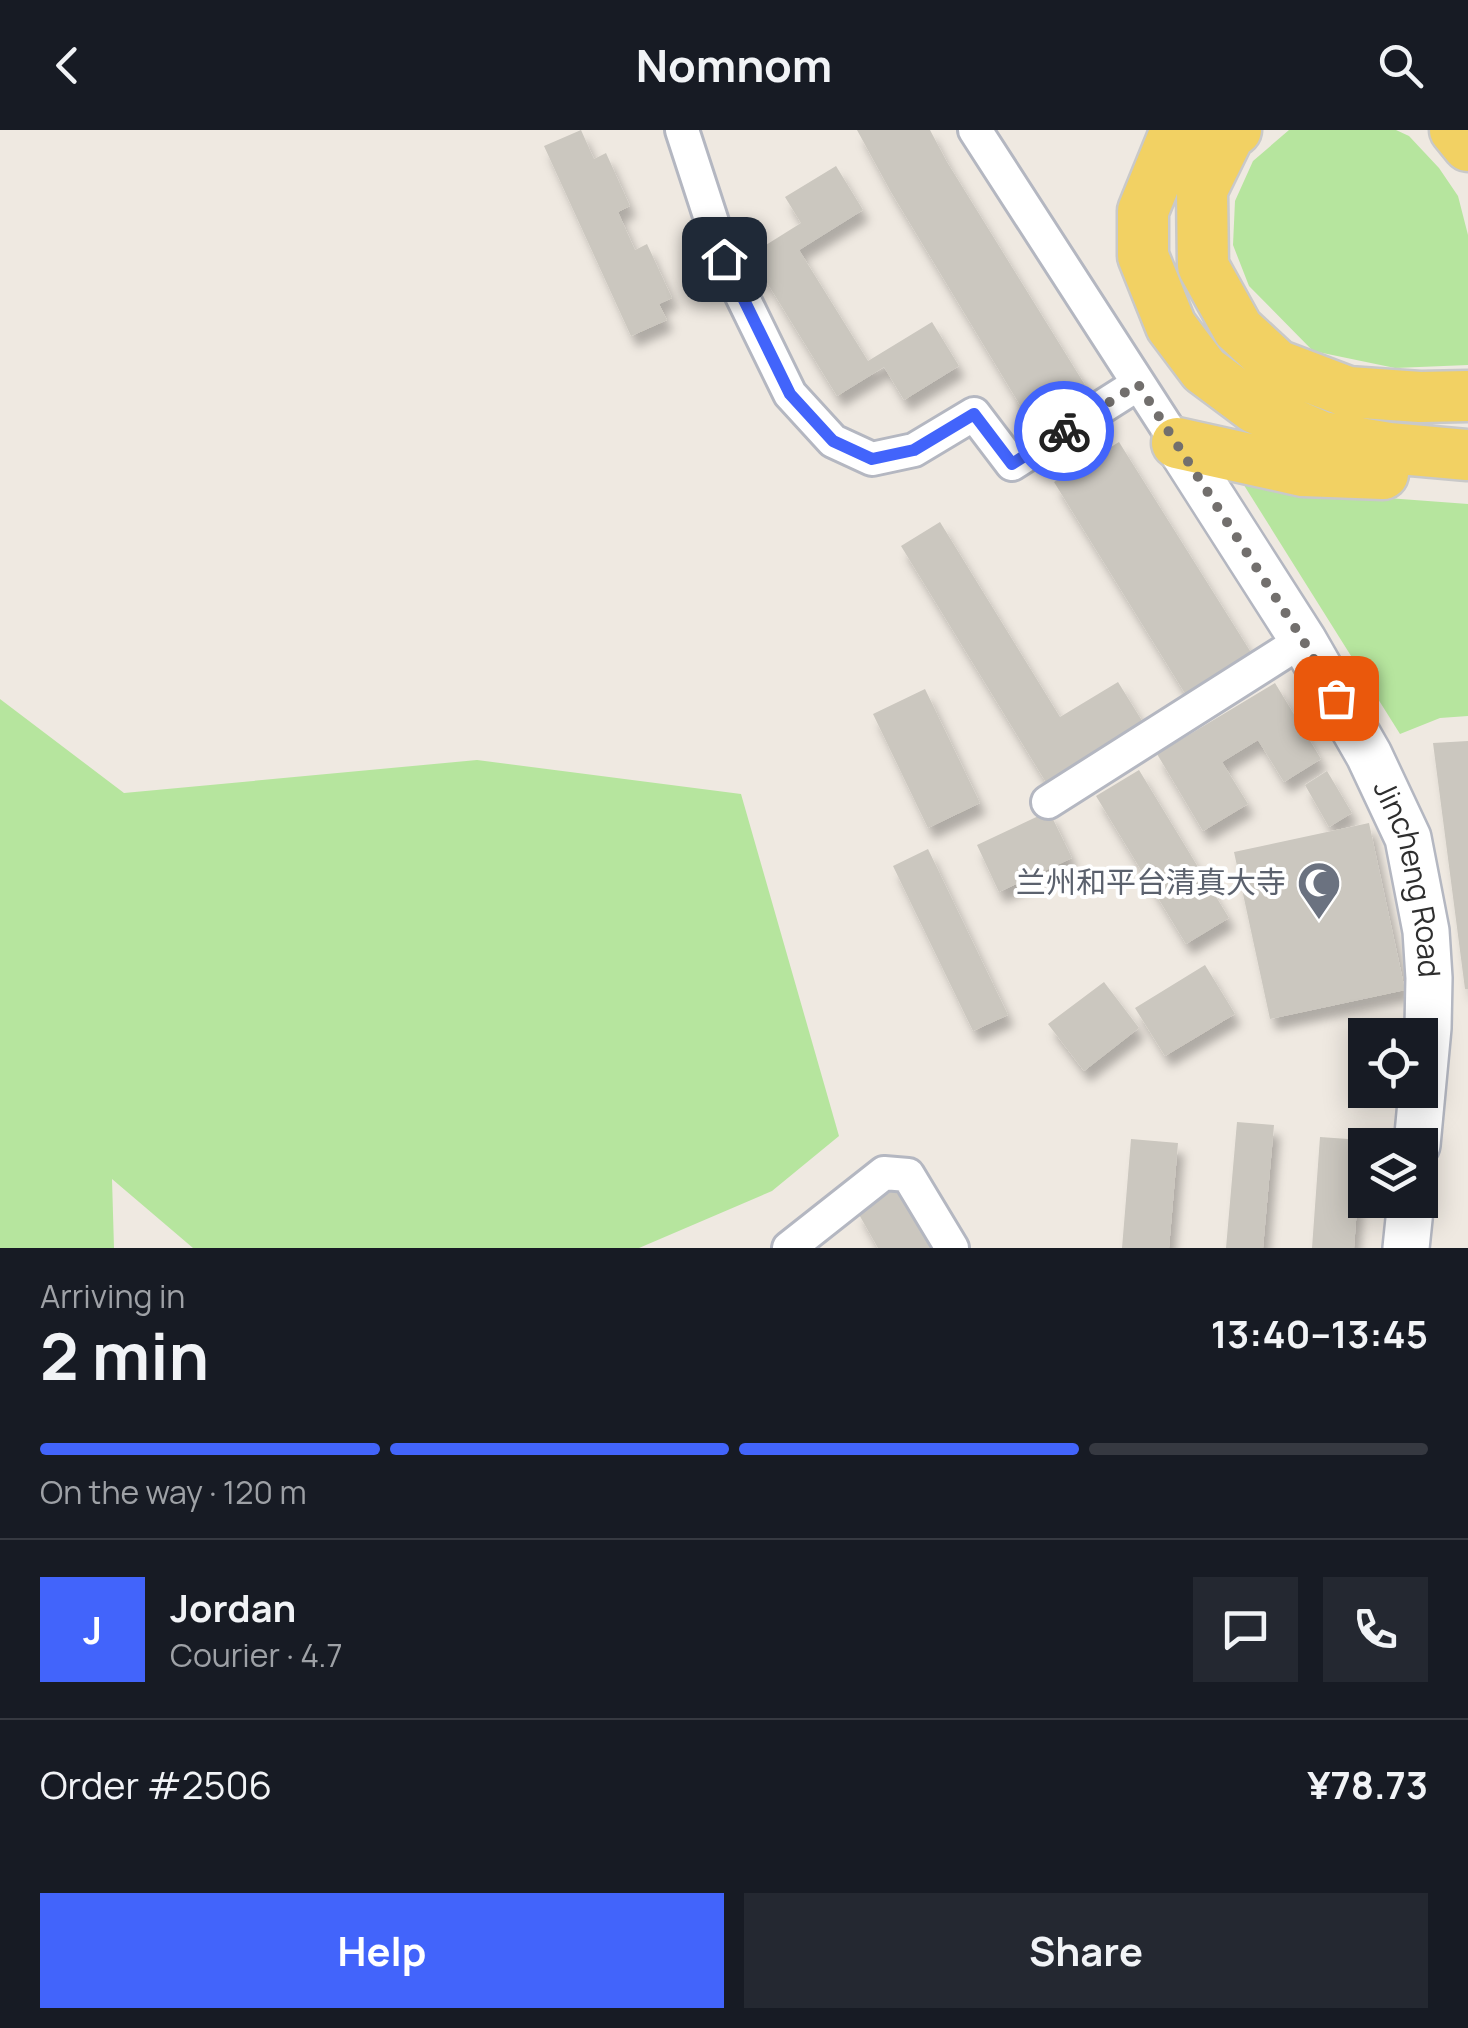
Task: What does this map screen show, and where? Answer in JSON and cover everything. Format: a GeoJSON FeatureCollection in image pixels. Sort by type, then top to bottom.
{"type":"FeatureCollection","features":[{"type":"Feature","properties":{"kind":"main road"},"geometry":{"type":"LineString","coordinates":[[1179,130],[1143,211],[1142,256],[1170,326],[1204,370],[1255,408],[1322,437],[1468,456]]}},
{"type":"Feature","properties":{"kind":"main road"},"geometry":{"type":"LineString","coordinates":[[1236,130],[1229,135],[1202,190],[1203,266],[1238,329],[1277,365],[1348,392],[1468,396]]}},
{"type":"Feature","properties":{"kind":"main road"},"geometry":{"type":"LineString","coordinates":[[1455,130],[1468,146]]}},
{"type":"Feature","properties":{"kind":"main road"},"geometry":{"type":"LineString","coordinates":[[1176,443],[1302,471],[1468,477]]}},
{"type":"Feature","properties":{"kind":"street"},"geometry":{"type":"LineString","coordinates":[[682,130],[724,259],[790,394],[833,441],[872,459],[914,450],[974,414],[1012,464],[1138,384]]}},
{"type":"Feature","properties":{"kind":"street","name":"Jincheng Road"},"geometry":{"type":"LineString","coordinates":[[975,130],[1303,640],[1369,755],[1408,838],[1426,930],[1429,978],[1419,1128]]}},
{"type":"Feature","properties":{"kind":"street"},"geometry":{"type":"LineString","coordinates":[[1048,802],[1303,640]]}},
{"type":"Feature","properties":{"kind":"street"},"geometry":{"type":"LineString","coordinates":[[789,1248],[884,1173],[908,1175],[952,1248]]}},
{"type":"Feature","properties":{"kind":"street"},"geometry":{"type":"LineString","coordinates":[[1406,1248],[1409,1218]]}},
{"type":"Feature","properties":{"kind":"green space"},"geometry":{"type":"Polygon","coordinates":[[[1289,130],[1396,130],[1409,136],[1439,168],[1458,196],[1468,235],[1468,365],[1395,368],[1313,351],[1249,286],[1233,245],[1235,201],[1253,161],[1289,130]]]}},
{"type":"Feature","properties":{"kind":"green space"},"geometry":{"type":"Polygon","coordinates":[[[1242,482],[1468,504],[1468,716],[1440,718],[1400,734],[1242,482]]]}},
{"type":"Feature","properties":{"kind":"green space"},"geometry":{"type":"Polygon","coordinates":[[[0,699],[124,793],[477,760],[741,794],[839,1136],[772,1191],[639,1248],[193,1248],[112,1179],[114,1248],[0,1248],[0,699]]]}},
{"type":"Feature","properties":{"kind":"building"},"geometry":{"type":"Polygon","coordinates":[[[581,130],[594,159],[606,153],[630,206],[618,212],[635,250],[647,244],[672,298],[659,304],[667,320],[631,336],[544,146],[581,130]]]}},
{"type":"Feature","properties":{"kind":"building"},"geometry":{"type":"Polygon","coordinates":[[[857,130],[930,130],[1085,385],[1029,420],[857,130]]]}},
{"type":"Feature","properties":{"kind":"building"},"geometry":{"type":"Polygon","coordinates":[[[836,166],[863,210],[799,250],[868,361],[932,322],[959,366],[904,400],[884,367],[837,396],[750,255],[801,223],[785,197],[836,166]]]}},
{"type":"Feature","properties":{"kind":"building"},"geometry":{"type":"Polygon","coordinates":[[[1119,442],[1252,654],[1186,695],[1054,482],[1119,442]]]}},
{"type":"Feature","properties":{"kind":"building"},"geometry":{"type":"Polygon","coordinates":[[[940,522],[1060,717],[1118,682],[1144,724],[1047,784],[901,546],[940,522]]]}},
{"type":"Feature","properties":{"kind":"building"},"geometry":{"type":"Polygon","coordinates":[[[1275,683],[1321,759],[1284,782],[1258,740],[1222,762],[1248,804],[1203,831],[1157,754],[1275,683]]]}},
{"type":"Feature","properties":{"kind":"building"},"geometry":{"type":"Polygon","coordinates":[[[925,689],[980,803],[928,828],[873,714],[925,689]]]}},
{"type":"Feature","properties":{"kind":"building"},"geometry":{"type":"Polygon","coordinates":[[[1468,741],[1468,989],[1465,989],[1433,743],[1468,741]]]}},
{"type":"Feature","properties":{"kind":"building"},"geometry":{"type":"Polygon","coordinates":[[[1139,770],[1229,918],[1186,944],[1096,796],[1139,770]]]}},
{"type":"Feature","properties":{"kind":"building"},"geometry":{"type":"Polygon","coordinates":[[[1327,771],[1352,813],[1329,827],[1305,785],[1327,771]]]}},
{"type":"Feature","properties":{"kind":"building"},"geometry":{"type":"Polygon","coordinates":[[[1049,811],[1072,858],[999,892],[977,845],[1049,811]]]}},
{"type":"Feature","properties":{"kind":"building","name":"兰州和平台清真大寺"},"geometry":{"type":"Polygon","coordinates":[[[1369,823],[1405,990],[1270,1019],[1234,852],[1369,823]]]}},
{"type":"Feature","properties":{"kind":"building"},"geometry":{"type":"Polygon","coordinates":[[[928,849],[1008,1015],[973,1031],[893,866],[928,849]]]}},
{"type":"Feature","properties":{"kind":"building"},"geometry":{"type":"Polygon","coordinates":[[[1205,965],[1235,1014],[1165,1056],[1135,1008],[1205,965]]]}},
{"type":"Feature","properties":{"kind":"building"},"geometry":{"type":"Polygon","coordinates":[[[1104,982],[1139,1028],[1084,1071],[1048,1024],[1104,982]]]}},
{"type":"Feature","properties":{"kind":"building"},"geometry":{"type":"Polygon","coordinates":[[[1237,1122],[1274,1125],[1263,1248],[1226,1248],[1237,1122]]]}},
{"type":"Feature","properties":{"kind":"building"},"geometry":{"type":"Polygon","coordinates":[[[1320,1137],[1348,1139],[1348,1218],[1356,1218],[1354,1248],[1312,1248],[1320,1137]]]}},
{"type":"Feature","properties":{"kind":"building"},"geometry":{"type":"Polygon","coordinates":[[[1131,1139],[1178,1143],[1169,1248],[1122,1248],[1131,1139]]]}},
{"type":"Feature","properties":{"kind":"building"},"geometry":{"type":"Polygon","coordinates":[[[898,1188],[932,1248],[878,1248],[857,1211],[898,1188]]]}},
{"type":"Feature","properties":{"kind":"way so far"},"geometry":{"type":"LineString","coordinates":[[1064,431],[1138,384],[1303,640],[1336,698]]}},
{"type":"Feature","properties":{"kind":"place","name":"兰州和平台清真大寺"},"geometry":{"type":"Point","coordinates":[1319,921]}},
{"type":"Feature","properties":{"kind":"route"},"geometry":{"type":"LineString","coordinates":[[724,259],[790,394],[833,441],[872,459],[914,450],[974,414],[1012,464],[1064,431]]}}]}
